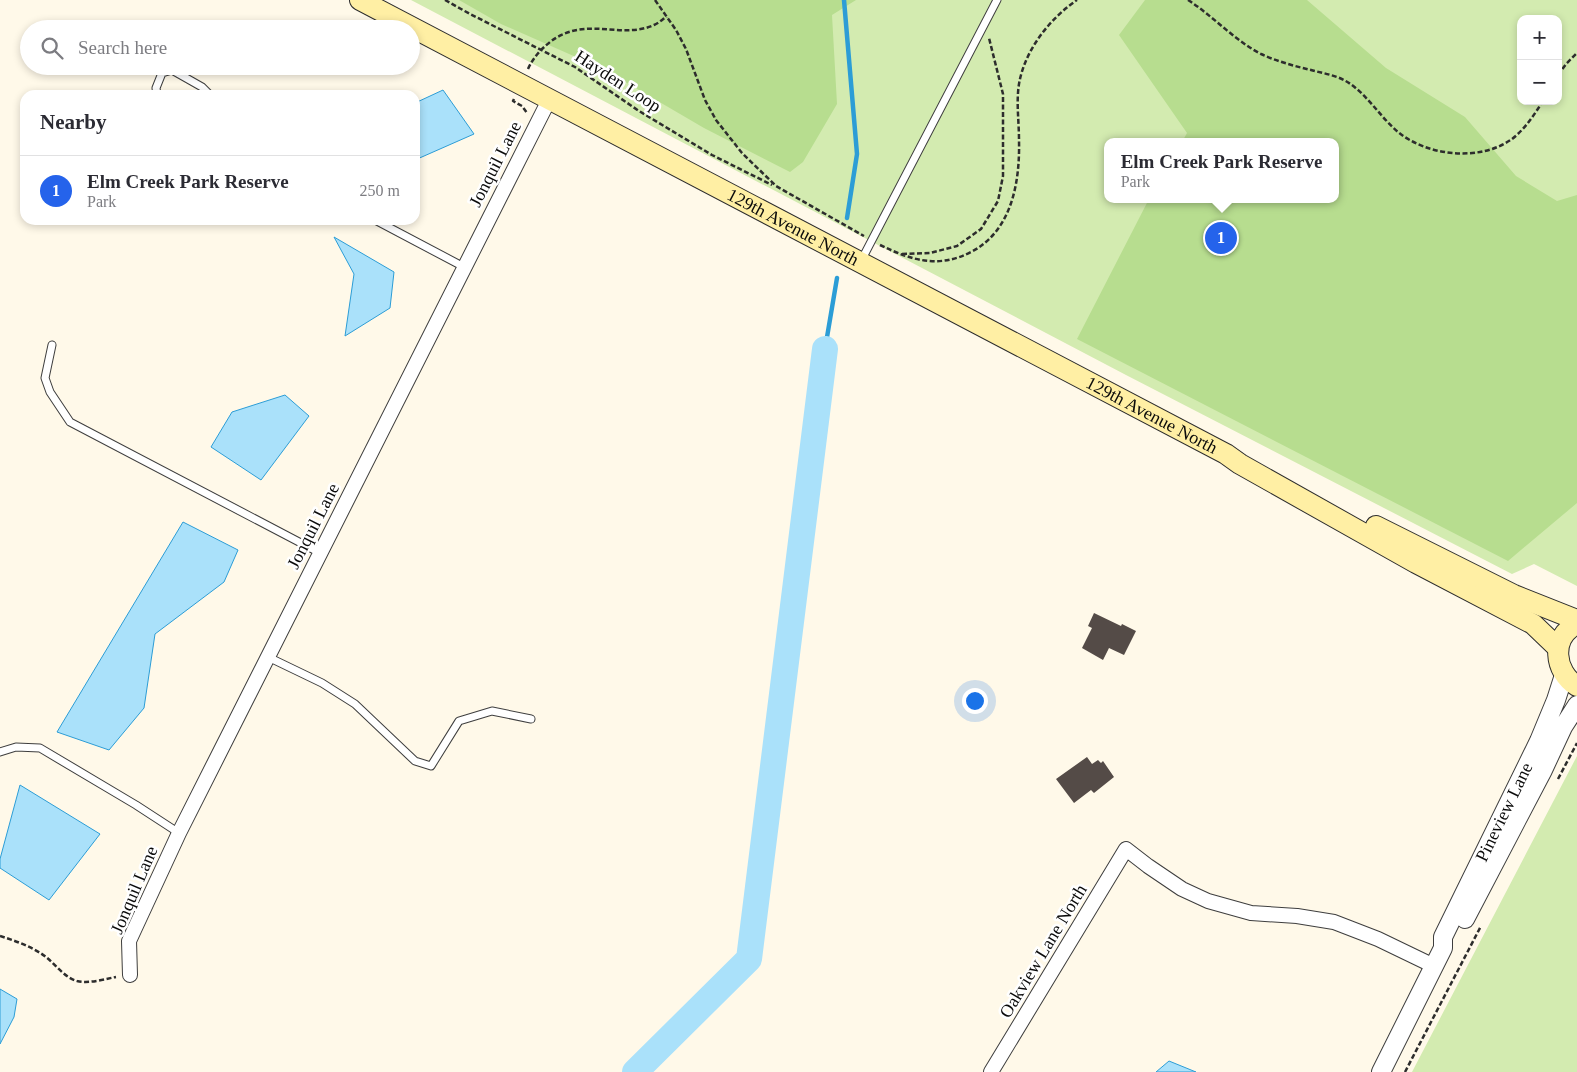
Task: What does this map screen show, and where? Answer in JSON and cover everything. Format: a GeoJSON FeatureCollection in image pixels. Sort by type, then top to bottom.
{"type":"FeatureCollection","features":[{"type":"Feature","properties":{"kind":"main road","name":"129th Avenue North"},"geometry":{"type":"LineString","coordinates":[[360,0],[398,20]]}},
{"type":"Feature","properties":{"kind":"main road","name":"129th Avenue North"},"geometry":{"type":"LineString","coordinates":[[420,32],[1226,454],[1240,464],[1416,563],[1533,624],[1558,648]]}},
{"type":"Feature","properties":{"kind":"main road","name":"129th Avenue North"},"geometry":{"type":"LineString","coordinates":[[1226,454],[1252,463],[1514,595],[1577,620]]}},
{"type":"Feature","properties":{"kind":"main road"},"geometry":{"type":"LineString","coordinates":[[1571,681],[1558,658],[1558,648],[1566,632],[1577,624]]}},
{"type":"Feature","properties":{"kind":"street","name":"Jonquil Lane"},"geometry":{"type":"LineString","coordinates":[[130,975],[129,941],[179,834],[548,100]]}},
{"type":"Feature","properties":{"kind":"street","name":"Pineview Lane"},"geometry":{"type":"LineString","coordinates":[[1381,1072],[1443,948],[1443,937],[1539,741],[1556,700],[1571,681]]}},
{"type":"Feature","properties":{"kind":"street","name":"Pineview Lane"},"geometry":{"type":"LineString","coordinates":[[1443,948],[1453,942],[1543,770],[1563,726],[1577,705]]}},
{"type":"Feature","properties":{"kind":"street","name":"Oakview Lane North"},"geometry":{"type":"LineString","coordinates":[[992,1072],[1126,849],[1182,889],[1208,901],[1251,913],[1297,916],[1334,922],[1378,939],[1434,966]]}},
{"type":"Feature","properties":{"kind":"lane"},"geometry":{"type":"LineString","coordinates":[[860,262],[997,0]]}},
{"type":"Feature","properties":{"kind":"lane"},"geometry":{"type":"LineString","coordinates":[[156,90],[161,75]]}},
{"type":"Feature","properties":{"kind":"lane"},"geometry":{"type":"LineString","coordinates":[[181,75],[205,90]]}},
{"type":"Feature","properties":{"kind":"lane"},"geometry":{"type":"LineString","coordinates":[[384,225],[464,267]]}},
{"type":"Feature","properties":{"kind":"lane"},"geometry":{"type":"LineString","coordinates":[[52,345],[44,378],[50,392],[70,422],[320,553]]}},
{"type":"Feature","properties":{"kind":"lane"},"geometry":{"type":"LineString","coordinates":[[268,657],[322,683],[356,704],[415,761],[431,766],[459,721],[492,711],[531,719]]}},
{"type":"Feature","properties":{"kind":"lane"},"geometry":{"type":"LineString","coordinates":[[0,752],[16,747],[40,748],[136,805],[179,834]]}},
{"type":"Feature","properties":{"kind":"path","name":"Hayden Loop"},"geometry":{"type":"LineString","coordinates":[[445,0],[575,67],[639,111],[712,155],[776,186]]}},
{"type":"Feature","properties":{"kind":"path"},"geometry":{"type":"LineString","coordinates":[[656,0],[686,49],[704,100],[716,120],[742,153],[776,186],[872,241],[901,254],[929,261],[956,258],[973,251],[984,243],[1004,222],[1012,203],[1018,175],[1018,96],[1021,74],[1043,32],[1062,12],[1077,0]]}},
{"type":"Feature","properties":{"kind":"path"},"geometry":{"type":"LineString","coordinates":[[1188,0],[1246,45],[1262,54],[1332,75],[1352,85],[1399,132],[1418,145],[1437,151],[1457,154],[1491,149],[1511,140],[1525,127],[1540,105]]}},
{"type":"Feature","properties":{"kind":"path"},"geometry":{"type":"LineString","coordinates":[[526,74],[532,59],[553,40],[566,32],[580,29],[640,28],[654,25],[667,16]]}},
{"type":"Feature","properties":{"kind":"path"},"geometry":{"type":"LineString","coordinates":[[901,254],[930,253],[957,246],[981,229],[998,201],[1003,176],[1003,94],[985,22]]}},
{"type":"Feature","properties":{"kind":"path"},"geometry":{"type":"LineString","coordinates":[[1562,70],[1577,54]]}},
{"type":"Feature","properties":{"kind":"path"},"geometry":{"type":"LineString","coordinates":[[1557,780],[1577,743]]}},
{"type":"Feature","properties":{"kind":"path"},"geometry":{"type":"LineString","coordinates":[[1405,1072],[1483,922]]}},
{"type":"Feature","properties":{"kind":"path"},"geometry":{"type":"LineString","coordinates":[[0,936],[27,946],[44,956],[66,975],[76,980],[88,982],[130,975]]}},
{"type":"Feature","properties":{"kind":"green space"},"geometry":{"type":"Polygon","coordinates":[[[411,0],[1577,0],[1577,586],[1534,564],[1512,574],[1126,375],[411,0]]]}},
{"type":"Feature","properties":{"kind":"green space"},"geometry":{"type":"Polygon","coordinates":[[[459,0],[856,0],[832,15],[837,104],[803,162],[790,172],[704,128],[603,69],[501,24],[459,0]]]}},
{"type":"Feature","properties":{"kind":"green space"},"geometry":{"type":"Polygon","coordinates":[[[1145,0],[1307,0],[1386,68],[1465,117],[1516,176],[1557,201],[1577,195],[1577,503],[1508,561],[1077,339],[1147,203],[1339,203],[1339,138],[1184,138],[1187,133],[1119,35],[1145,0]]]}},
{"type":"Feature","properties":{"kind":"green space"},"geometry":{"type":"Polygon","coordinates":[[[1577,756],[1577,1072],[1412,1072],[1577,756]]]}},
{"type":"Feature","properties":{"kind":"water"},"geometry":{"type":"Polygon","coordinates":[[[443,90],[474,134],[420,158],[420,101],[443,90]]]}},
{"type":"Feature","properties":{"kind":"water"},"geometry":{"type":"Polygon","coordinates":[[[334,237],[394,272],[390,308],[345,336],[354,274],[334,237]]]}},
{"type":"Feature","properties":{"kind":"water"},"geometry":{"type":"Polygon","coordinates":[[[285,395],[309,416],[261,480],[211,447],[232,412],[285,395]]]}},
{"type":"Feature","properties":{"kind":"water"},"geometry":{"type":"Polygon","coordinates":[[[183,522],[238,550],[224,582],[155,634],[144,708],[109,750],[57,732],[183,522]]]}},
{"type":"Feature","properties":{"kind":"water"},"geometry":{"type":"Polygon","coordinates":[[[20,785],[100,834],[49,900],[0,868],[0,859],[20,785]]]}},
{"type":"Feature","properties":{"kind":"water"},"geometry":{"type":"Polygon","coordinates":[[[0,989],[17,999],[14,1017],[0,1044],[0,989]]]}},
{"type":"Feature","properties":{"kind":"water"},"geometry":{"type":"Polygon","coordinates":[[[1169,1061],[1196,1072],[1156,1072],[1169,1061]]]}},
{"type":"Feature","properties":{"kind":"building"},"geometry":{"type":"Polygon","coordinates":[[[1094,613],[1136,631],[1124,655],[1109,648],[1103,660],[1082,648],[1092,628],[1088,626],[1094,613]]]}},
{"type":"Feature","properties":{"kind":"building"},"geometry":{"type":"Polygon","coordinates":[[[1087,757],[1092,764],[1098,760],[1101,763],[1103,761],[1114,777],[1094,793],[1091,790],[1074,803],[1056,779],[1087,757]]]}},
{"type":"Feature","properties":{"kind":"waterway"},"geometry":{"type":"LineString","coordinates":[[844,0],[857,154],[847,218]]}},
{"type":"Feature","properties":{"kind":"waterway"},"geometry":{"type":"LineString","coordinates":[[825,349],[837,278]]}},
{"type":"Feature","properties":{"kind":"waterway"},"geometry":{"type":"LineString","coordinates":[[635,1072],[749,959],[825,349]]}},
{"type":"Feature","properties":{"kind":"place","name":"Elm Creek Park Reserve"},"geometry":{"type":"Point","coordinates":[1221,238]}}]}
